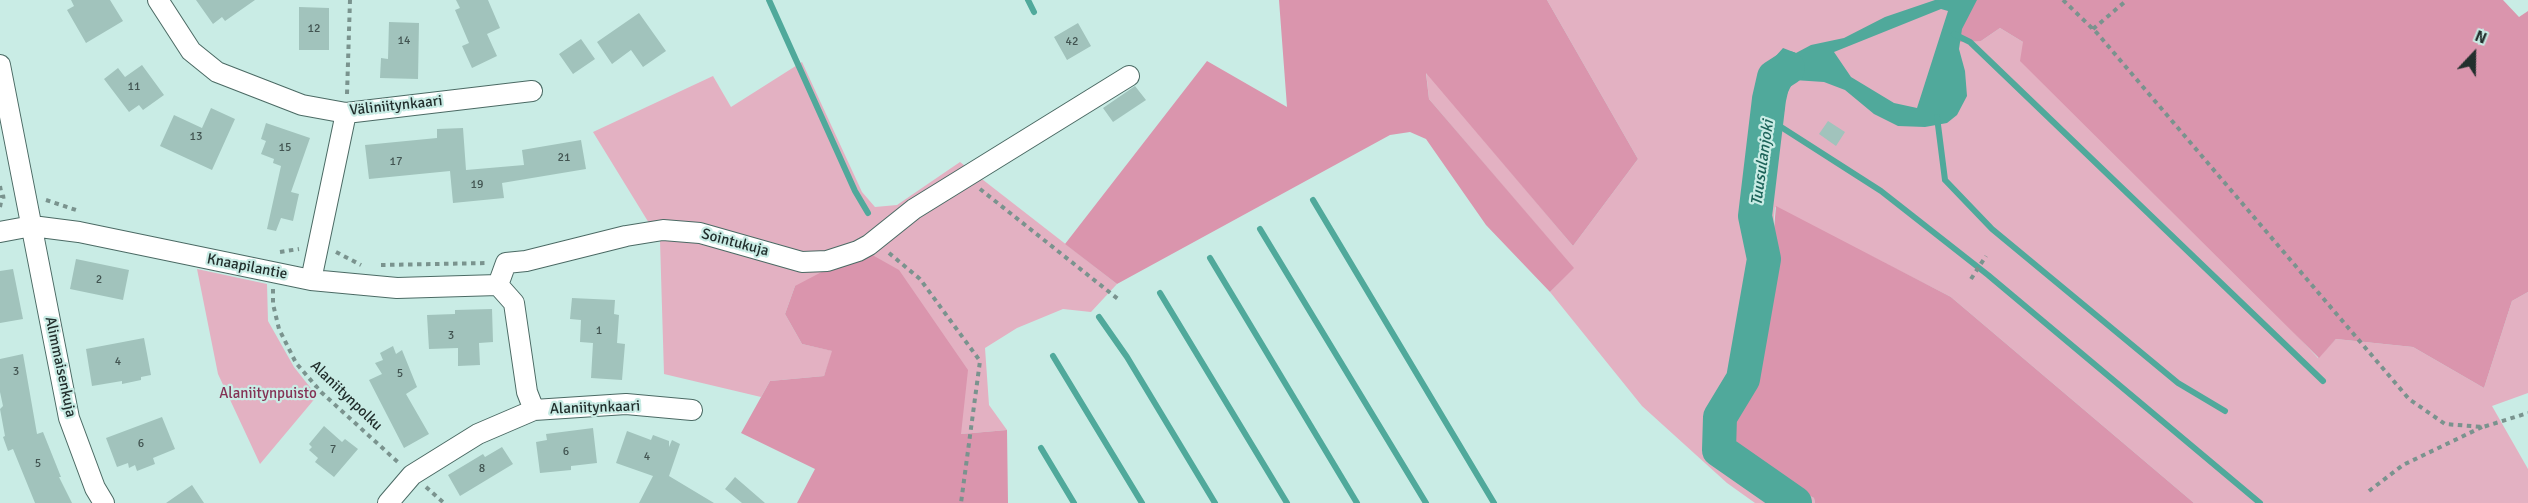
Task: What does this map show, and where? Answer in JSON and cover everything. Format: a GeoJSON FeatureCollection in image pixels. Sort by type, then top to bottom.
{"type":"FeatureCollection","features":[{"type":"Feature","properties":{"kind":"street","name":"Väliniitynkaari"},"geometry":{"type":"LineString","coordinates":[[158,0],[191,51],[217,72],[302,105],[346,113],[532,91]]}},
{"type":"Feature","properties":{"kind":"street","name":"Alimmaisenkuja"},"geometry":{"type":"LineString","coordinates":[[0,65],[69,418],[95,488],[104,503]]}},
{"type":"Feature","properties":{"kind":"street","name":"Sointukuja"},"geometry":{"type":"LineString","coordinates":[[506,263],[526,261],[626,236],[663,230],[700,233],[802,261],[827,261],[869,245],[914,209],[1129,76]]}},
{"type":"Feature","properties":{"kind":"street"},"geometry":{"type":"LineString","coordinates":[[311,280],[346,113]]}},
{"type":"Feature","properties":{"kind":"street","name":"Knaapilantie"},"geometry":{"type":"LineString","coordinates":[[0,232],[32,226],[79,232],[311,280],[397,288],[498,285]]}},
{"type":"Feature","properties":{"kind":"street"},"geometry":{"type":"LineString","coordinates":[[498,285],[506,263]]}},
{"type":"Feature","properties":{"kind":"street","name":"Alaniitynkaari"},"geometry":{"type":"LineString","coordinates":[[498,285],[514,303],[526,392],[534,410]]}},
{"type":"Feature","properties":{"kind":"street","name":"Alaniitynkaari"},"geometry":{"type":"LineString","coordinates":[[388,503],[412,475],[478,434],[534,410],[626,404],[692,410]]}},
{"type":"Feature","properties":{"kind":"path"},"geometry":{"type":"LineString","coordinates":[[346,113],[350,0]]}},
{"type":"Feature","properties":{"kind":"path"},"geometry":{"type":"LineString","coordinates":[[2063,0],[2092,29],[2409,399],[2445,424],[2483,427]]}},
{"type":"Feature","properties":{"kind":"path"},"geometry":{"type":"LineString","coordinates":[[2092,29],[2127,0]]}},
{"type":"Feature","properties":{"kind":"path"},"geometry":{"type":"LineString","coordinates":[[966,177],[1118,299]]}},
{"type":"Feature","properties":{"kind":"path"},"geometry":{"type":"LineString","coordinates":[[0,186],[2,197]]}},
{"type":"Feature","properties":{"kind":"path"},"geometry":{"type":"LineString","coordinates":[[26,193],[38,192],[45,199],[83,212]]}},
{"type":"Feature","properties":{"kind":"path"},"geometry":{"type":"LineString","coordinates":[[869,245],[894,255],[920,279],[980,361],[961,503]]}},
{"type":"Feature","properties":{"kind":"path"},"geometry":{"type":"LineString","coordinates":[[317,248],[335,252],[364,266]]}},
{"type":"Feature","properties":{"kind":"path","name":"Alaniitynpolku"},"geometry":{"type":"LineString","coordinates":[[317,248],[275,252],[273,304],[279,328],[296,363],[321,392],[412,475]]}},
{"type":"Feature","properties":{"kind":"path"},"geometry":{"type":"LineString","coordinates":[[1971,279],[1986,256]]}},
{"type":"Feature","properties":{"kind":"path"},"geometry":{"type":"LineString","coordinates":[[376,266],[506,263]]}},
{"type":"Feature","properties":{"kind":"path"},"geometry":{"type":"LineString","coordinates":[[2369,491],[2403,465],[2483,427],[2528,413]]}},
{"type":"Feature","properties":{"kind":"green space"},"geometry":{"type":"Polygon","coordinates":[[[1547,0],[1961,0],[1981,41],[2000,28],[2023,42],[2318,358],[2336,339],[2413,347],[2484,388],[2512,301],[2528,292],[2528,393],[2492,406],[2528,469],[2528,503],[2194,503],[1951,297],[1775,207],[1763,353],[1729,423],[1747,464],[1814,498],[1815,503],[1755,503],[1727,483],[1642,406],[1550,292],[1573,268],[1429,99],[1426,71],[1573,246],[1638,159],[1547,0]]]}},
{"type":"Feature","properties":{"kind":"green space"},"geometry":{"type":"Polygon","coordinates":[[[802,62],[862,192],[875,207],[897,205],[960,162],[1117,284],[1091,312],[1063,309],[1017,328],[985,348],[989,405],[1007,430],[961,434],[795,286],[785,314],[802,344],[833,351],[824,376],[770,381],[761,397],[664,374],[660,241],[593,132],[713,76],[731,107],[802,62]]]}},
{"type":"Feature","properties":{"kind":"green space","name":"Alaniitynpuisto"},"geometry":{"type":"Polygon","coordinates":[[[197,269],[267,284],[268,321],[294,367],[317,396],[260,464],[218,374],[197,269]]]}},
{"type":"Feature","properties":{"kind":"shaded area"},"geometry":{"type":"Polygon","coordinates":[[[1279,0],[1547,0],[1638,159],[1573,246],[1426,73],[1429,99],[1574,268],[1550,292],[1486,225],[1426,139],[1410,132],[1390,135],[1117,284],[1065,244],[1207,61],[1287,107],[1279,0]]]}},
{"type":"Feature","properties":{"kind":"shaded area"},"geometry":{"type":"Polygon","coordinates":[[[1935,0],[1977,0],[1962,29],[1959,49],[1965,71],[1967,96],[1957,115],[1947,123],[1925,127],[1898,126],[1874,114],[1845,90],[1824,82],[1794,80],[1786,96],[1784,112],[1756,103],[1775,57],[1783,48],[1796,53],[1811,45],[1844,38],[1885,17],[1935,0]],[[1941,9],[1834,52],[1851,77],[1894,103],[1917,108],[1948,11],[1941,9]]]}},
{"type":"Feature","properties":{"kind":"shaded area"},"geometry":{"type":"Polygon","coordinates":[[[1961,0],[2503,0],[2519,17],[2528,11],[2528,292],[2512,301],[2484,388],[2413,347],[2336,339],[2319,358],[2020,61],[2023,42],[2000,28],[1981,41],[1942,43],[1961,0]]]}},
{"type":"Feature","properties":{"kind":"shaded area"},"geometry":{"type":"Polygon","coordinates":[[[1776,206],[1951,297],[2194,503],[1815,503],[1814,498],[1747,464],[1726,448],[1729,423],[1763,353],[1776,206]]]}},
{"type":"Feature","properties":{"kind":"shaded area"},"geometry":{"type":"Polygon","coordinates":[[[867,252],[899,270],[968,370],[961,434],[1007,430],[1008,503],[797,503],[815,469],[741,433],[770,381],[824,376],[832,351],[802,344],[785,314],[795,286],[833,266],[867,252]]]}},
{"type":"Feature","properties":{"kind":"building"},"geometry":{"type":"Polygon","coordinates":[[[71,0],[110,0],[123,21],[86,43],[67,10],[74,6],[71,0]]]}},
{"type":"Feature","properties":{"kind":"building"},"geometry":{"type":"Polygon","coordinates":[[[196,0],[255,0],[225,21],[222,17],[213,24],[196,0]]]}},
{"type":"Feature","properties":{"kind":"building"},"geometry":{"type":"Polygon","coordinates":[[[456,0],[488,0],[500,28],[487,34],[497,56],[472,68],[462,46],[469,43],[455,10],[460,8],[456,0]]]}},
{"type":"Feature","properties":{"kind":"building"},"geometry":{"type":"Polygon","coordinates":[[[299,7],[329,8],[329,50],[299,50],[299,7]]]}},
{"type":"Feature","properties":{"kind":"building"},"geometry":{"type":"Polygon","coordinates":[[[639,13],[666,51],[643,67],[631,50],[612,64],[597,42],[639,13]]]}},
{"type":"Feature","properties":{"kind":"building"},"geometry":{"type":"Polygon","coordinates":[[[389,22],[419,23],[418,79],[380,78],[381,58],[388,59],[389,22]]]}},
{"type":"Feature","properties":{"kind":"building"},"geometry":{"type":"Polygon","coordinates":[[[1078,23],[1091,46],[1067,60],[1054,37],[1078,23]]]}},
{"type":"Feature","properties":{"kind":"building"},"geometry":{"type":"Polygon","coordinates":[[[581,39],[595,59],[573,74],[559,54],[581,39]]]}},
{"type":"Feature","properties":{"kind":"building"},"geometry":{"type":"Polygon","coordinates":[[[142,65],[164,95],[143,110],[139,105],[129,112],[104,79],[118,68],[125,77],[142,65]]]}},
{"type":"Feature","properties":{"kind":"building"},"geometry":{"type":"Polygon","coordinates":[[[1135,86],[1146,100],[1113,122],[1103,108],[1135,86]]]}},
{"type":"Feature","properties":{"kind":"building"},"geometry":{"type":"Polygon","coordinates":[[[211,108],[235,119],[212,170],[160,146],[174,115],[202,128],[211,108]]]}},
{"type":"Feature","properties":{"kind":"building"},"geometry":{"type":"Polygon","coordinates":[[[1828,121],[1845,132],[1836,146],[1819,134],[1828,121]]]}},
{"type":"Feature","properties":{"kind":"building"},"geometry":{"type":"Polygon","coordinates":[[[266,123],[310,138],[291,192],[299,194],[293,221],[281,218],[276,231],[267,229],[281,166],[273,163],[274,159],[261,154],[266,141],[261,139],[266,123]]]}},
{"type":"Feature","properties":{"kind":"building"},"geometry":{"type":"Polygon","coordinates":[[[463,128],[466,170],[524,165],[522,150],[581,140],[586,169],[502,183],[504,198],[453,203],[450,171],[369,179],[365,145],[437,138],[437,129],[463,128]]]}},
{"type":"Feature","properties":{"kind":"building"},"geometry":{"type":"Polygon","coordinates":[[[76,259],[129,270],[123,300],[70,289],[76,259]]]}},
{"type":"Feature","properties":{"kind":"building"},"geometry":{"type":"Polygon","coordinates":[[[13,269],[23,319],[0,323],[0,271],[13,269]]]}},
{"type":"Feature","properties":{"kind":"building"},"geometry":{"type":"Polygon","coordinates":[[[572,298],[615,300],[614,314],[619,315],[617,343],[625,344],[622,380],[591,378],[593,343],[580,342],[581,320],[570,319],[572,298]]]}},
{"type":"Feature","properties":{"kind":"building"},"geometry":{"type":"Polygon","coordinates":[[[492,309],[493,342],[479,343],[480,365],[458,366],[458,348],[429,349],[427,315],[455,314],[455,310],[492,309]]]}},
{"type":"Feature","properties":{"kind":"building"},"geometry":{"type":"Polygon","coordinates":[[[144,338],[151,375],[141,377],[141,380],[122,384],[122,381],[92,386],[86,349],[144,338]]]}},
{"type":"Feature","properties":{"kind":"building"},"geometry":{"type":"Polygon","coordinates":[[[393,346],[396,354],[402,350],[417,387],[406,394],[429,434],[404,448],[369,380],[382,374],[375,363],[383,360],[380,353],[393,346]]]}},
{"type":"Feature","properties":{"kind":"building"},"geometry":{"type":"Polygon","coordinates":[[[23,354],[37,434],[43,432],[61,477],[59,477],[72,503],[35,503],[13,449],[8,451],[3,437],[5,436],[0,409],[3,406],[0,392],[0,359],[23,354]]]}},
{"type":"Feature","properties":{"kind":"building"},"geometry":{"type":"Polygon","coordinates":[[[162,417],[175,449],[153,458],[155,464],[137,471],[135,465],[129,468],[128,463],[117,467],[106,438],[162,417]]]}},
{"type":"Feature","properties":{"kind":"building"},"geometry":{"type":"Polygon","coordinates":[[[324,426],[342,442],[345,439],[358,449],[334,477],[315,462],[318,458],[309,450],[312,447],[309,444],[324,426]]]}},
{"type":"Feature","properties":{"kind":"building"},"geometry":{"type":"Polygon","coordinates":[[[593,428],[597,463],[571,466],[571,470],[540,473],[536,442],[547,440],[546,434],[593,428]]]}},
{"type":"Feature","properties":{"kind":"building"},"geometry":{"type":"Polygon","coordinates":[[[627,431],[651,440],[653,435],[669,441],[669,447],[672,440],[680,444],[669,476],[714,503],[639,503],[653,476],[616,463],[627,431]]]}},
{"type":"Feature","properties":{"kind":"building"},"geometry":{"type":"Polygon","coordinates":[[[502,447],[513,464],[460,496],[448,475],[483,454],[485,457],[502,447]]]}},
{"type":"Feature","properties":{"kind":"building"},"geometry":{"type":"Polygon","coordinates":[[[735,477],[765,503],[742,503],[725,489],[735,477]]]}},
{"type":"Feature","properties":{"kind":"building"},"geometry":{"type":"Polygon","coordinates":[[[192,485],[204,503],[166,503],[192,485]]]}},
{"type":"Feature","properties":{"kind":"waterway"},"geometry":{"type":"LineString","coordinates":[[769,0],[855,191],[868,213]]}},
{"type":"Feature","properties":{"kind":"waterway"},"geometry":{"type":"LineString","coordinates":[[1028,0],[1034,12]]}},
{"type":"Feature","properties":{"kind":"waterway"},"geometry":{"type":"LineString","coordinates":[[1954,34],[1970,42],[2323,381]]}},
{"type":"Feature","properties":{"kind":"waterway","name":"Tuusulanjoki"},"geometry":{"type":"LineString","coordinates":[[1788,68],[1774,77],[1769,99],[1755,216],[1764,259],[1743,379],[1720,417],[1719,450],[1795,503]]}},
{"type":"Feature","properties":{"kind":"waterway"},"geometry":{"type":"LineString","coordinates":[[1937,117],[1945,180],[1992,229],[2178,383],[2225,411]]}},
{"type":"Feature","properties":{"kind":"waterway"},"geometry":{"type":"LineString","coordinates":[[1767,118],[1881,191],[1988,275],[2260,503]]}},
{"type":"Feature","properties":{"kind":"waterway"},"geometry":{"type":"LineString","coordinates":[[1313,200],[1494,503]]}},
{"type":"Feature","properties":{"kind":"waterway"},"geometry":{"type":"LineString","coordinates":[[1260,229],[1426,503]]}},
{"type":"Feature","properties":{"kind":"waterway"},"geometry":{"type":"LineString","coordinates":[[1210,258],[1357,503]]}},
{"type":"Feature","properties":{"kind":"waterway"},"geometry":{"type":"LineString","coordinates":[[1160,293],[1287,503]]}},
{"type":"Feature","properties":{"kind":"waterway"},"geometry":{"type":"LineString","coordinates":[[1099,317],[1127,357],[1215,503]]}},
{"type":"Feature","properties":{"kind":"waterway"},"geometry":{"type":"LineString","coordinates":[[1053,356],[1142,503]]}},
{"type":"Feature","properties":{"kind":"waterway"},"geometry":{"type":"LineString","coordinates":[[1041,448],[1074,503]]}}]}
